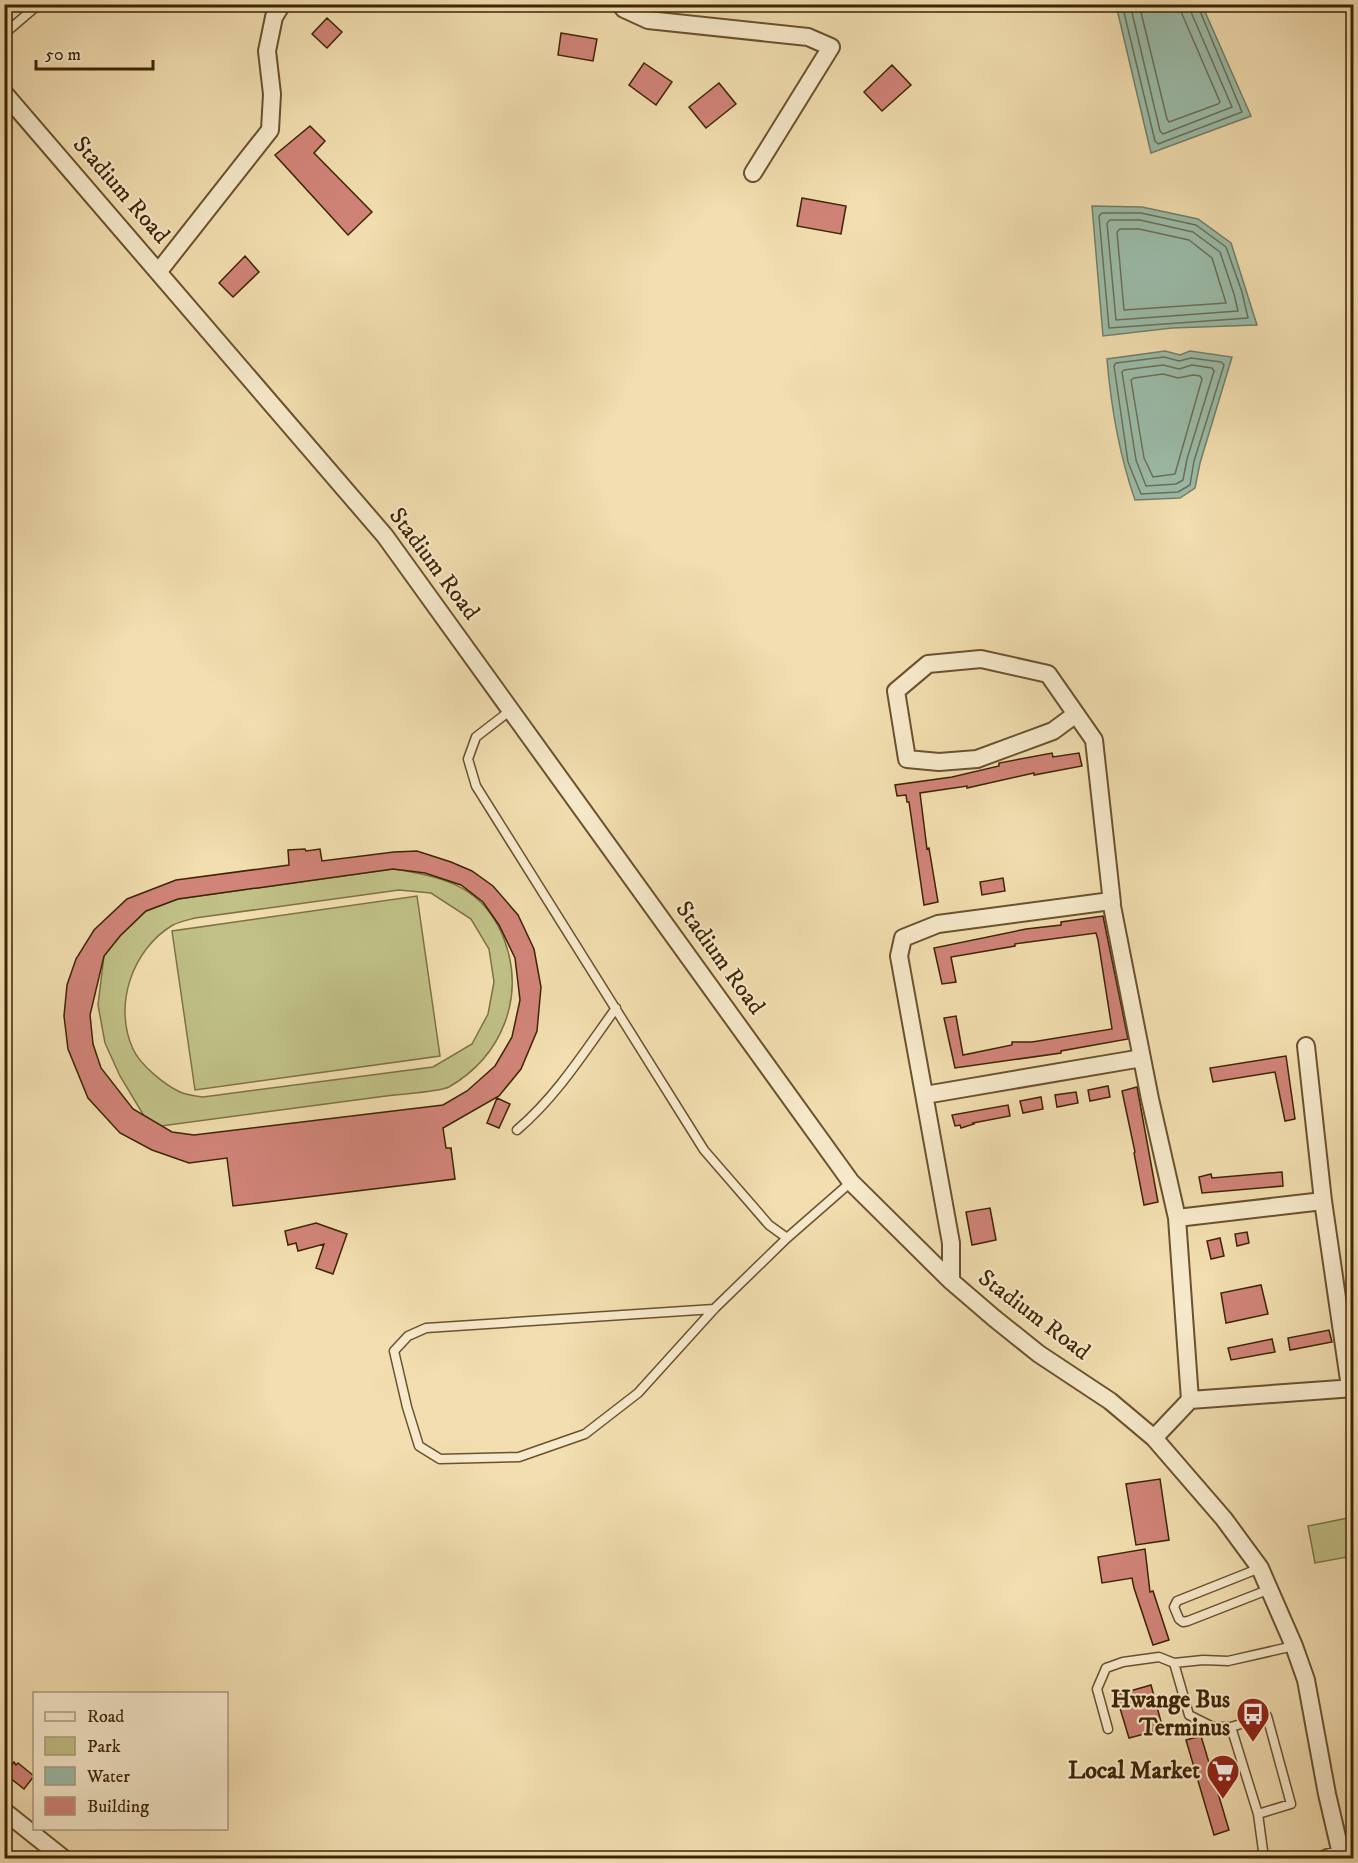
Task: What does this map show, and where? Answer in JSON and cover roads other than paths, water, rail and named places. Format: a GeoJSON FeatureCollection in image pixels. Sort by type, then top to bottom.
{"type":"FeatureCollection","features":[{"type":"Feature","properties":{"kind":"street"},"geometry":{"type":"LineString","coordinates":[[159,271],[270,130],[272,94],[267,51],[274,17],[282,4]]}},
{"type":"Feature","properties":{"kind":"street"},"geometry":{"type":"LineString","coordinates":[[620,4],[624,9],[648,20],[808,37],[831,47],[753,173]]}},
{"type":"Feature","properties":{"kind":"street","name":"Stadium Road"},"geometry":{"type":"LineString","coordinates":[[4,93],[385,536],[852,1182],[951,1281],[1039,1354],[1110,1401],[1155,1438],[1224,1519],[1260,1568],[1271,1589],[1306,1680],[1341,1856]]}},
{"type":"Feature","properties":{"kind":"street"},"geometry":{"type":"LineString","coordinates":[[1076,714],[1053,731],[977,759],[939,762],[907,759],[896,691],[928,664],[981,659],[1048,674],[1076,714],[1094,740],[1112,903],[1142,1058],[1177,1218],[1190,1400]]}},
{"type":"Feature","properties":{"kind":"street"},"geometry":{"type":"LineString","coordinates":[[951,1281],[951,1242],[899,956],[903,938],[938,924],[1111,901],[1112,903]]}},
{"type":"Feature","properties":{"kind":"street"},"geometry":{"type":"LineString","coordinates":[[1155,1438],[1190,1400],[1352,1388],[1323,1201],[1306,1046]]}},
{"type":"Feature","properties":{"kind":"street"},"geometry":{"type":"LineString","coordinates":[[925,1095],[1142,1058]]}},
{"type":"Feature","properties":{"kind":"street"},"geometry":{"type":"LineString","coordinates":[[1177,1218],[1323,1201]]}},
{"type":"Feature","properties":{"kind":"street"},"geometry":{"type":"LineString","coordinates":[[4,1810],[63,1858]]}},
{"type":"Feature","properties":{"kind":"lane"},"geometry":{"type":"LineString","coordinates":[[4,34],[39,4]]}},
{"type":"Feature","properties":{"kind":"lane"},"geometry":{"type":"LineString","coordinates":[[512,710],[476,737],[468,759],[476,786],[704,1150],[769,1225],[787,1238]]}},
{"type":"Feature","properties":{"kind":"lane"},"geometry":{"type":"LineString","coordinates":[[517,1130],[535,1114],[571,1072],[616,1008]]}},
{"type":"Feature","properties":{"kind":"lane"},"geometry":{"type":"LineString","coordinates":[[714,1309],[426,1328],[408,1336],[394,1352],[406,1407],[419,1446],[440,1459],[519,1457],[585,1434],[638,1393],[714,1309],[787,1238],[852,1182]]}},
{"type":"Feature","properties":{"kind":"lane"},"geometry":{"type":"LineString","coordinates":[[1260,1568],[1178,1601],[1174,1607],[1179,1619],[1183,1622],[1188,1621],[1271,1589]]}},
{"type":"Feature","properties":{"kind":"lane"},"geometry":{"type":"LineString","coordinates":[[1108,1729],[1097,1689],[1106,1668],[1123,1662],[1158,1657],[1174,1663],[1203,1659],[1228,1661],[1294,1646]]}},
{"type":"Feature","properties":{"kind":"lane"},"geometry":{"type":"LineString","coordinates":[[1174,1663],[1189,1715],[1213,1728],[1231,1727],[1267,1716],[1291,1803],[1258,1814]]}},
{"type":"Feature","properties":{"kind":"lane"},"geometry":{"type":"LineString","coordinates":[[1231,1727],[1258,1814],[1264,1858]]}},
{"type":"Feature","properties":{"kind":"water"},"geometry":{"type":"Polygon","coordinates":[[[1116,5],[1202,5],[1251,116],[1151,153],[1116,5]]]}},
{"type":"Feature","properties":{"kind":"water"},"geometry":{"type":"Polygon","coordinates":[[[1092,206],[1142,207],[1198,219],[1231,243],[1257,325],[1172,328],[1103,336],[1092,206]]]}},
{"type":"Feature","properties":{"kind":"water"},"geometry":{"type":"Polygon","coordinates":[[[1165,351],[1180,355],[1190,351],[1232,357],[1200,463],[1195,488],[1180,498],[1135,500],[1116,430],[1107,359],[1165,351]]]}},
{"type":"Feature","properties":{"kind":"place","name":"Hwange Bus Terminus"},"geometry":{"type":"Point","coordinates":[1253,1743]}},
{"type":"Feature","properties":{"kind":"place","name":"Local Market"},"geometry":{"type":"Point","coordinates":[1223,1800]}}]}
